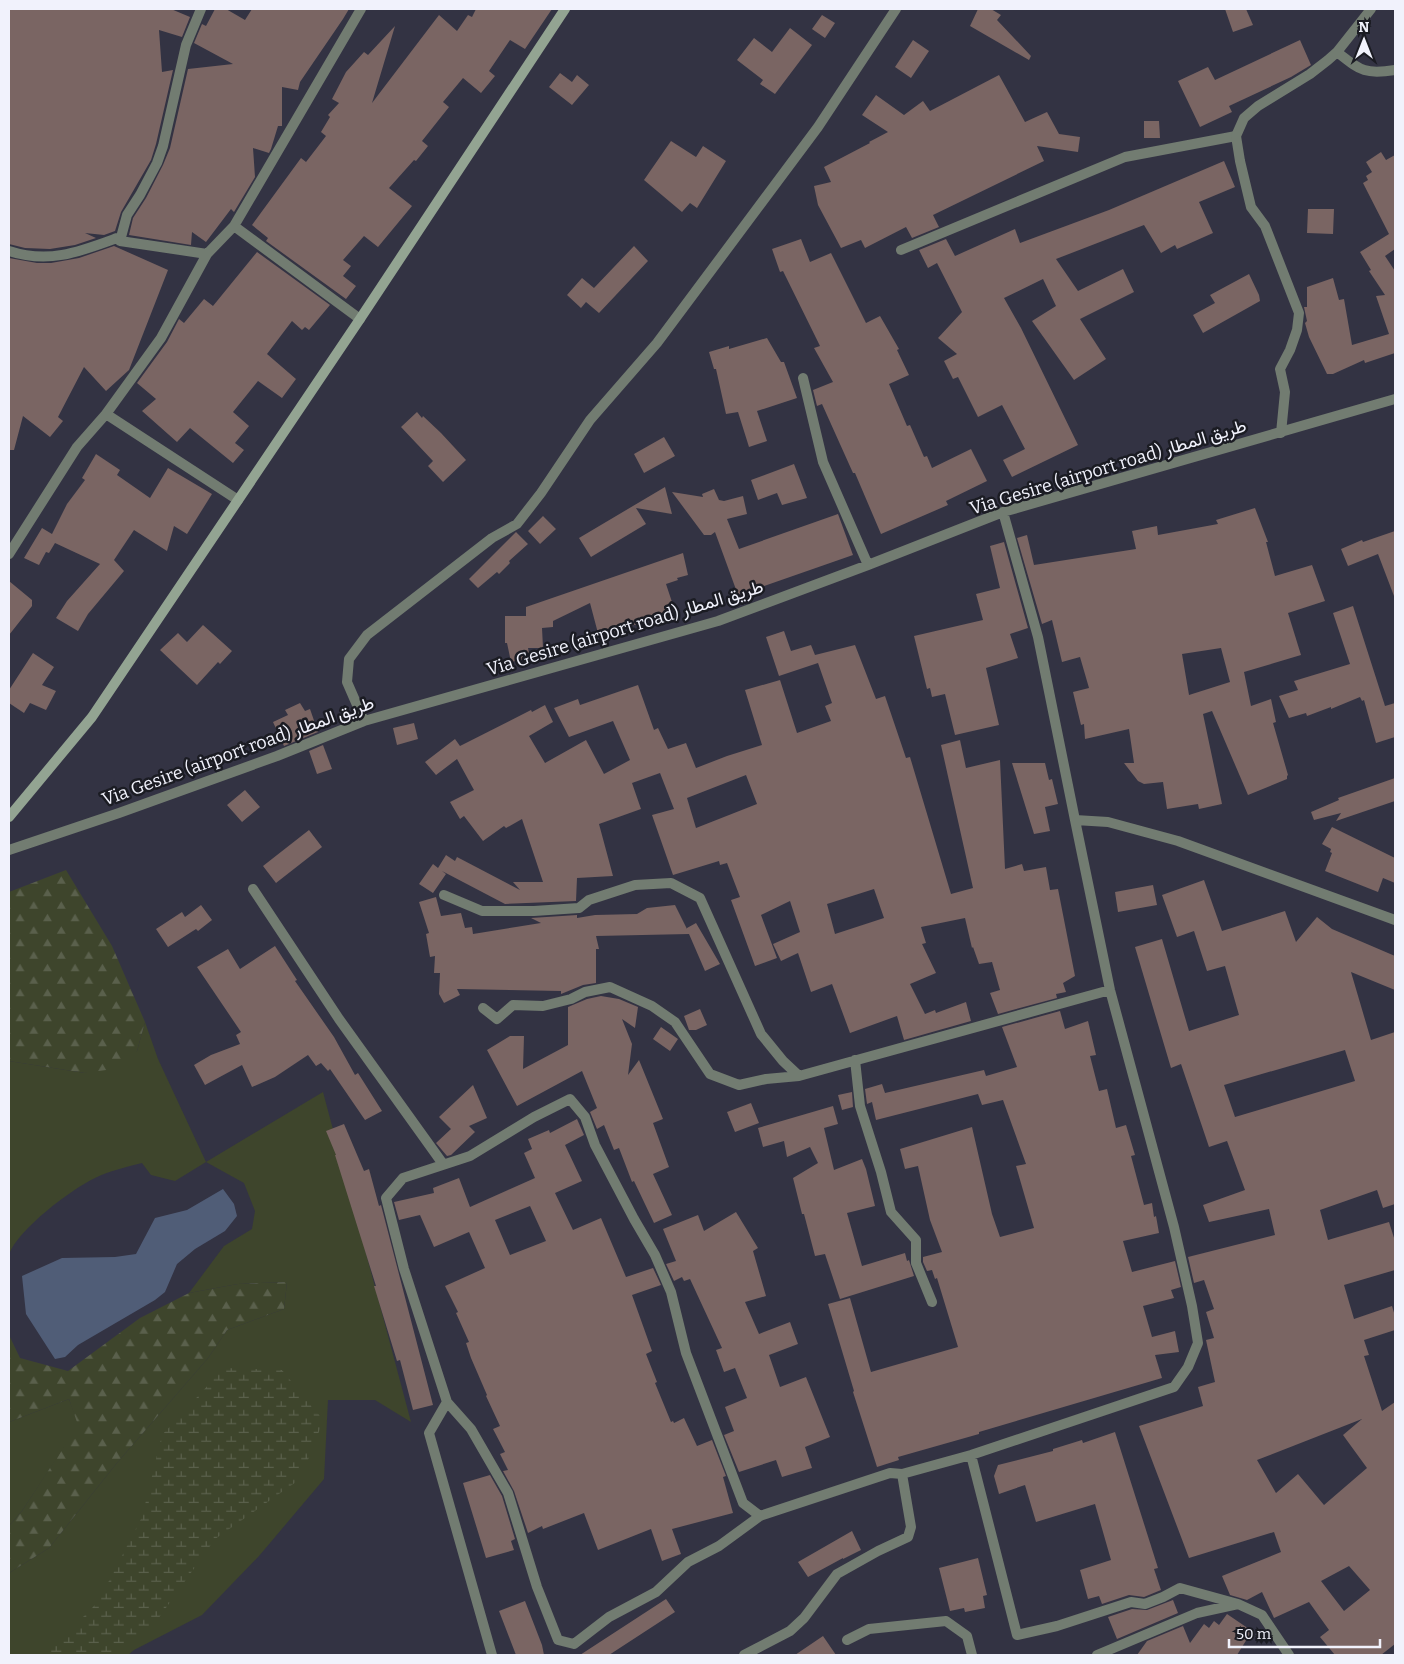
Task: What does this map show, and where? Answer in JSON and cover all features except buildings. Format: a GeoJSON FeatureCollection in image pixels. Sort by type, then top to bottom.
{"type":"FeatureCollection","features":[{"type":"Feature","properties":{"kind":"main road"},"geometry":{"type":"LineString","coordinates":[[9,816],[92,717],[360,319],[565,9]]}},
{"type":"Feature","properties":{"kind":"street"},"geometry":{"type":"LineString","coordinates":[[120,242],[127,215],[157,163],[163,146],[186,45],[201,9]]}},
{"type":"Feature","properties":{"kind":"street"},"geometry":{"type":"LineString","coordinates":[[9,554],[77,447],[106,414],[161,338],[207,254],[234,226],[361,9]]}},
{"type":"Feature","properties":{"kind":"street"},"geometry":{"type":"LineString","coordinates":[[364,721],[347,682],[349,659],[367,635],[492,538],[517,524],[541,493],[590,420],[657,343],[812,135],[896,9]]}},
{"type":"Feature","properties":{"kind":"street"},"geometry":{"type":"LineString","coordinates":[[1281,433],[1285,392],[1280,369],[1290,350],[1297,330],[1298,313],[1265,226],[1251,207],[1236,136],[1244,118],[1258,106],[1310,74],[1337,52],[1371,9]]}},
{"type":"Feature","properties":{"kind":"street"},"geometry":{"type":"LineString","coordinates":[[1337,52],[1360,70],[1379,73],[1395,70]]}},
{"type":"Feature","properties":{"kind":"street"},"geometry":{"type":"LineString","coordinates":[[901,250],[1124,157],[1236,136]]}},
{"type":"Feature","properties":{"kind":"street"},"geometry":{"type":"LineString","coordinates":[[234,226],[360,319]]}},
{"type":"Feature","properties":{"kind":"street"},"geometry":{"type":"LineString","coordinates":[[9,251],[45,258],[75,254],[117,238],[120,242],[207,254]]}},
{"type":"Feature","properties":{"kind":"street"},"geometry":{"type":"LineString","coordinates":[[803,378],[823,462],[868,565]]}},
{"type":"Feature","properties":{"kind":"street","name":"Via Gesire (airport road) طريق المطار"},"geometry":{"type":"LineString","coordinates":[[9,850],[119,813],[364,721],[718,621],[1003,512],[1395,399]]}},
{"type":"Feature","properties":{"kind":"street"},"geometry":{"type":"LineString","coordinates":[[106,414],[238,500]]}},
{"type":"Feature","properties":{"kind":"street"},"geometry":{"type":"LineString","coordinates":[[760,1516],[743,1503],[686,1353],[672,1292],[655,1255],[600,1154],[585,1117],[570,1100],[534,1117],[470,1156],[403,1178],[386,1198],[404,1269],[447,1402],[471,1429],[508,1493],[537,1587],[558,1640],[574,1644],[609,1617],[656,1592],[688,1562],[719,1546],[760,1516],[890,1473],[902,1474],[971,1455],[1174,1387],[1188,1367],[1198,1343],[1192,1306],[1174,1227],[1110,990],[1038,637],[1003,512]]}},
{"type":"Feature","properties":{"kind":"street"},"geometry":{"type":"LineString","coordinates":[[1075,820],[1108,822],[1178,841],[1395,920]]}},
{"type":"Feature","properties":{"kind":"street"},"geometry":{"type":"LineString","coordinates":[[444,895],[482,911],[534,911],[579,908],[589,900],[635,885],[671,883],[693,894],[700,898],[761,1034],[798,1076]]}},
{"type":"Feature","properties":{"kind":"street"},"geometry":{"type":"LineString","coordinates":[[253,889],[339,1019],[443,1164]]}},
{"type":"Feature","properties":{"kind":"street"},"geometry":{"type":"LineString","coordinates":[[483,1008],[498,1019],[513,1006],[543,1006],[571,999],[585,992],[610,987],[652,1006],[675,1022],[710,1074],[739,1085],[766,1079],[798,1076],[1110,990]]}},
{"type":"Feature","properties":{"kind":"street"},"geometry":{"type":"LineString","coordinates":[[855,1060],[860,1106],[881,1172],[891,1212],[916,1240],[916,1263],[932,1302]]}},
{"type":"Feature","properties":{"kind":"street"},"geometry":{"type":"LineString","coordinates":[[447,1402],[428,1433],[492,1655]]}},
{"type":"Feature","properties":{"kind":"street"},"geometry":{"type":"LineString","coordinates":[[971,1455],[1018,1635],[1057,1626],[1131,1602],[1146,1604],[1163,1598],[1180,1588],[1238,1604],[1262,1615],[1288,1655]]}},
{"type":"Feature","properties":{"kind":"street"},"geometry":{"type":"LineString","coordinates":[[744,1655],[790,1631],[804,1618],[837,1574],[908,1537],[911,1527],[902,1474]]}},
{"type":"Feature","properties":{"kind":"street"},"geometry":{"type":"LineString","coordinates":[[1097,1655],[1197,1613],[1238,1604]]}},
{"type":"Feature","properties":{"kind":"street"},"geometry":{"type":"LineString","coordinates":[[848,1640],[870,1629],[946,1621],[967,1636],[972,1655]]}},
{"type":"Feature","properties":{"kind":"green space"},"geometry":{"type":"Polygon","coordinates":[[[66,870],[112,946],[145,1022],[137,1051],[120,1068],[85,1073],[9,1061],[9,892],[66,870]]]}},
{"type":"Feature","properties":{"kind":"green space"},"geometry":{"type":"Polygon","coordinates":[[[145,1022],[158,1059],[206,1162],[175,1181],[151,1175],[142,1163],[95,1178],[72,1191],[46,1211],[23,1233],[9,1254],[9,1061],[85,1073],[137,1051],[145,1022]]]}},
{"type":"Feature","properties":{"kind":"green space"},"geometry":{"type":"Polygon","coordinates":[[[323,1092],[411,1422],[375,1400],[328,1400],[324,1479],[259,1556],[202,1615],[134,1650],[128,1655],[9,1655],[9,1573],[49,1548],[116,1464],[208,1358],[227,1330],[284,1309],[287,1282],[238,1284],[189,1293],[224,1246],[252,1229],[255,1211],[244,1183],[206,1162],[323,1092]]]}},
{"type":"Feature","properties":{"kind":"green space"},"geometry":{"type":"Polygon","coordinates":[[[287,1282],[284,1309],[227,1330],[208,1358],[116,1464],[49,1548],[9,1573],[9,1526],[22,1511],[78,1425],[69,1399],[9,1422],[9,1335],[20,1358],[68,1371],[140,1318],[189,1293],[238,1284],[287,1282]]]}},
{"type":"Feature","properties":{"kind":"green space"},"geometry":{"type":"Polygon","coordinates":[[[224,1368],[282,1370],[323,1420],[311,1454],[296,1482],[215,1539],[153,1626],[118,1655],[45,1655],[98,1602],[142,1517],[162,1435],[224,1368]]]}},
{"type":"Feature","properties":{"kind":"green space"},"geometry":{"type":"Polygon","coordinates":[[[69,1399],[79,1425],[22,1511],[9,1526],[9,1422],[69,1399]]]}},
{"type":"Feature","properties":{"kind":"water"},"geometry":{"type":"Polygon","coordinates":[[[223,1189],[234,1204],[237,1216],[225,1231],[195,1249],[177,1264],[165,1292],[155,1300],[78,1345],[65,1357],[55,1359],[26,1314],[22,1276],[62,1258],[115,1257],[136,1254],[155,1218],[187,1210],[223,1189]]]}}]}
